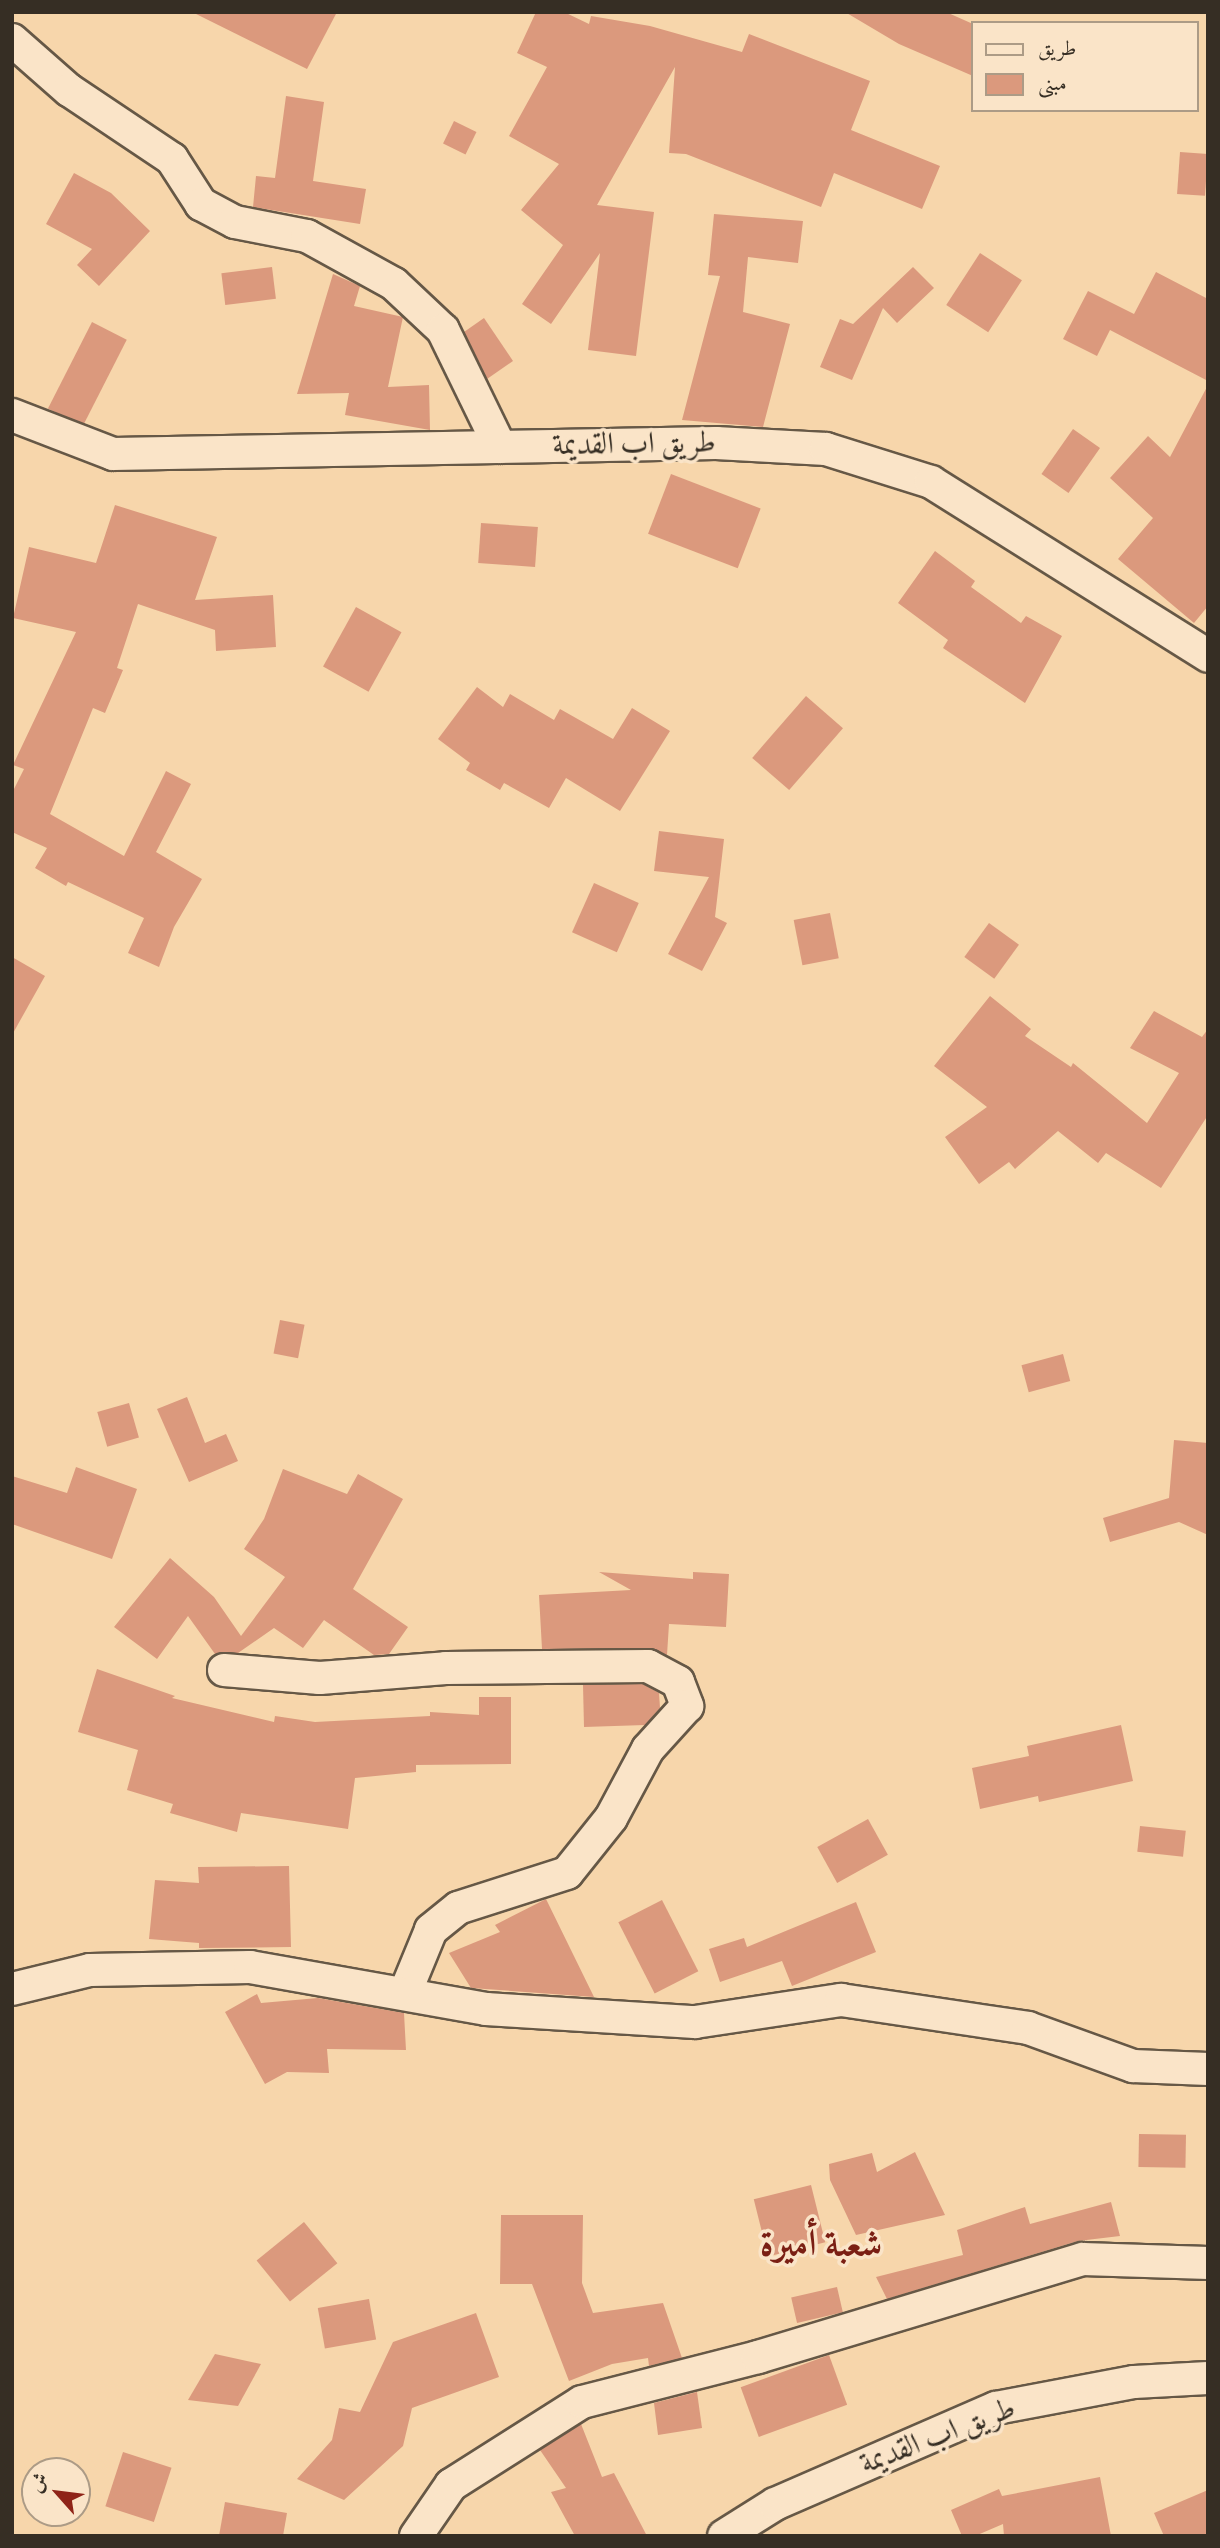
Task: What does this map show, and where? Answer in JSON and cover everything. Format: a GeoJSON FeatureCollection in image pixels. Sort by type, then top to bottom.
{"type":"FeatureCollection","features":[{"type":"Feature","properties":{"kind":"street"},"geometry":{"type":"LineString","coordinates":[[12,40],[69,90],[172,159],[201,204],[235,222],[307,236],[394,284],[443,330],[500,447]]}},
{"type":"Feature","properties":{"kind":"street","name":"طريق اب القديمة"},"geometry":{"type":"LineString","coordinates":[[12,415],[114,454],[716,443],[826,449],[931,482],[1208,656]]}},
{"type":"Feature","properties":{"kind":"street"},"geometry":{"type":"LineString","coordinates":[[224,1670],[320,1678],[446,1668],[648,1666],[678,1682],[687,1706],[648,1749],[611,1818],[567,1873],[458,1908],[431,1930],[405,1993]]}},
{"type":"Feature","properties":{"kind":"street"},"geometry":{"type":"LineString","coordinates":[[12,1989],[90,1970],[250,1967],[486,2009],[695,2022],[841,2000],[1028,2028],[1133,2066],[1208,2069]]}},
{"type":"Feature","properties":{"kind":"street"},"geometry":{"type":"LineString","coordinates":[[416,2536],[451,2485],[582,2402],[758,2357],[1083,2259],[1208,2263]]}},
{"type":"Feature","properties":{"kind":"street","name":"طريق اب القديمة"},"geometry":{"type":"LineString","coordinates":[[724,2536],[775,2504],[996,2408],[1133,2382],[1208,2378]]}},
{"type":"Feature","properties":{"kind":"building"},"geometry":{"type":"Polygon","coordinates":[[[192,12],[337,12],[307,69],[192,12]]]}},
{"type":"Feature","properties":{"kind":"building"},"geometry":{"type":"Polygon","coordinates":[[[536,12],[564,12],[589,24],[591,16],[650,26],[742,52],[749,34],[870,81],[851,130],[940,166],[922,209],[834,173],[821,207],[686,154],[669,153],[675,67],[597,205],[654,212],[636,356],[588,350],[600,253],[551,324],[522,304],[563,245],[521,210],[559,164],[509,136],[547,67],[517,53],[536,12]]]}},
{"type":"Feature","properties":{"kind":"building"},"geometry":{"type":"Polygon","coordinates":[[[845,12],[946,12],[972,24],[972,76],[899,44],[845,12]]]}},
{"type":"Feature","properties":{"kind":"building"},"geometry":{"type":"Polygon","coordinates":[[[286,96],[324,102],[313,181],[366,189],[360,224],[253,207],[256,176],[275,178],[286,96]]]}},
{"type":"Feature","properties":{"kind":"building"},"geometry":{"type":"Polygon","coordinates":[[[454,121],[476,132],[466,154],[443,143],[454,121]]]}},
{"type":"Feature","properties":{"kind":"building"},"geometry":{"type":"Polygon","coordinates":[[[1180,152],[1208,154],[1205,196],[1177,194],[1180,152]]]}},
{"type":"Feature","properties":{"kind":"building"},"geometry":{"type":"Polygon","coordinates":[[[74,173],[111,193],[150,231],[99,286],[77,265],[92,249],[46,224],[74,173]]]}},
{"type":"Feature","properties":{"kind":"building"},"geometry":{"type":"Polygon","coordinates":[[[714,214],[803,221],[798,263],[748,257],[743,312],[790,324],[763,427],[682,420],[720,276],[708,275],[714,214]]]}},
{"type":"Feature","properties":{"kind":"building"},"geometry":{"type":"Polygon","coordinates":[[[980,253],[1022,280],[988,332],[946,305],[980,253]]]}},
{"type":"Feature","properties":{"kind":"building"},"geometry":{"type":"Polygon","coordinates":[[[272,267],[276,299],[225,305],[221,273],[272,267]]]}},
{"type":"Feature","properties":{"kind":"building"},"geometry":{"type":"Polygon","coordinates":[[[913,267],[934,288],[897,323],[883,308],[852,380],[820,367],[840,319],[853,324],[913,267]]]}},
{"type":"Feature","properties":{"kind":"building"},"geometry":{"type":"Polygon","coordinates":[[[1156,272],[1208,299],[1208,381],[1110,330],[1097,356],[1063,339],[1088,291],[1134,314],[1156,272]]]}},
{"type":"Feature","properties":{"kind":"building"},"geometry":{"type":"Polygon","coordinates":[[[333,274],[360,286],[354,306],[403,317],[388,387],[429,385],[430,430],[345,415],[349,393],[297,394],[333,274]]]}},
{"type":"Feature","properties":{"kind":"building"},"geometry":{"type":"Polygon","coordinates":[[[484,318],[513,361],[487,379],[464,332],[484,318]]]}},
{"type":"Feature","properties":{"kind":"building"},"geometry":{"type":"Polygon","coordinates":[[[92,322],[127,340],[83,426],[48,408],[92,322]]]}},
{"type":"Feature","properties":{"kind":"building"},"geometry":{"type":"Polygon","coordinates":[[[1208,385],[1208,606],[1194,623],[1118,559],[1153,518],[1110,478],[1148,436],[1170,457],[1208,385]]]}},
{"type":"Feature","properties":{"kind":"building"},"geometry":{"type":"Polygon","coordinates":[[[1073,429],[1100,448],[1068,493],[1041,474],[1073,429]]]}},
{"type":"Feature","properties":{"kind":"building"},"geometry":{"type":"Polygon","coordinates":[[[671,474],[761,508],[738,568],[648,534],[671,474]]]}},
{"type":"Feature","properties":{"kind":"building"},"geometry":{"type":"Polygon","coordinates":[[[115,505],[217,537],[195,600],[273,595],[276,647],[216,651],[215,630],[138,604],[117,668],[123,670],[105,713],[93,708],[50,814],[124,856],[166,771],[191,784],[156,852],[202,879],[174,927],[159,967],[128,953],[144,918],[68,882],[66,886],[35,868],[47,848],[12,832],[12,793],[24,769],[13,765],[76,632],[13,618],[29,547],[96,563],[115,505]]]}},
{"type":"Feature","properties":{"kind":"building"},"geometry":{"type":"Polygon","coordinates":[[[481,523],[538,527],[535,567],[478,563],[481,523]]]}},
{"type":"Feature","properties":{"kind":"building"},"geometry":{"type":"Polygon","coordinates":[[[935,551],[975,581],[971,587],[1021,623],[1026,616],[1062,636],[1025,703],[943,648],[948,640],[898,603],[935,551]]]}},
{"type":"Feature","properties":{"kind":"building"},"geometry":{"type":"Polygon","coordinates":[[[356,607],[401,632],[369,692],[323,666],[356,607]]]}},
{"type":"Feature","properties":{"kind":"building"},"geometry":{"type":"Polygon","coordinates":[[[477,687],[503,707],[510,694],[554,720],[560,709],[613,739],[632,708],[670,731],[620,811],[566,778],[549,808],[504,783],[500,790],[466,770],[470,763],[438,739],[477,687]]]}},
{"type":"Feature","properties":{"kind":"building"},"geometry":{"type":"Polygon","coordinates":[[[806,696],[843,728],[789,790],[752,758],[806,696]]]}},
{"type":"Feature","properties":{"kind":"building"},"geometry":{"type":"Polygon","coordinates":[[[659,831],[724,839],[715,917],[727,923],[702,971],[668,954],[709,877],[654,871],[659,831]]]}},
{"type":"Feature","properties":{"kind":"building"},"geometry":{"type":"Polygon","coordinates":[[[594,883],[639,903],[617,952],[572,932],[594,883]]]}},
{"type":"Feature","properties":{"kind":"building"},"geometry":{"type":"Polygon","coordinates":[[[830,913],[839,958],[802,965],[794,920],[830,913]]]}},
{"type":"Feature","properties":{"kind":"building"},"geometry":{"type":"Polygon","coordinates":[[[989,923],[1019,945],[994,979],[964,957],[989,923]]]}},
{"type":"Feature","properties":{"kind":"building"},"geometry":{"type":"Polygon","coordinates":[[[12,957],[45,976],[12,1035],[12,957]]]}},
{"type":"Feature","properties":{"kind":"building"},"geometry":{"type":"Polygon","coordinates":[[[990,996],[1031,1029],[1025,1036],[1071,1067],[1073,1063],[1147,1123],[1179,1073],[1130,1048],[1154,1011],[1202,1037],[1208,1029],[1208,1115],[1161,1188],[1106,1153],[1098,1163],[1058,1131],[1015,1169],[1009,1162],[979,1184],[945,1137],[987,1107],[934,1066],[990,996]]]}},
{"type":"Feature","properties":{"kind":"building"},"geometry":{"type":"Polygon","coordinates":[[[280,1320],[305,1325],[298,1358],[274,1353],[280,1320]]]}},
{"type":"Feature","properties":{"kind":"building"},"geometry":{"type":"Polygon","coordinates":[[[1063,1354],[1070,1381],[1029,1392],[1021,1365],[1063,1354]]]}},
{"type":"Feature","properties":{"kind":"building"},"geometry":{"type":"Polygon","coordinates":[[[187,1397],[205,1443],[226,1434],[238,1461],[189,1482],[157,1409],[187,1397]]]}},
{"type":"Feature","properties":{"kind":"building"},"geometry":{"type":"Polygon","coordinates":[[[129,1403],[139,1438],[107,1447],[97,1412],[129,1403]]]}},
{"type":"Feature","properties":{"kind":"building"},"geometry":{"type":"Polygon","coordinates":[[[1174,1440],[1208,1443],[1208,1535],[1179,1522],[1110,1542],[1103,1518],[1169,1498],[1174,1440]]]}},
{"type":"Feature","properties":{"kind":"building"},"geometry":{"type":"Polygon","coordinates":[[[76,1467],[137,1489],[112,1559],[12,1524],[12,1476],[67,1493],[76,1467]]]}},
{"type":"Feature","properties":{"kind":"building"},"geometry":{"type":"Polygon","coordinates":[[[283,1469],[347,1494],[358,1474],[403,1499],[353,1589],[408,1627],[389,1654],[374,1655],[324,1620],[303,1648],[274,1628],[238,1653],[215,1654],[188,1616],[157,1659],[114,1627],[170,1558],[214,1597],[241,1636],[285,1577],[244,1549],[264,1519],[283,1469]]]}},
{"type":"Feature","properties":{"kind":"building"},"geometry":{"type":"Polygon","coordinates":[[[599,1572],[693,1579],[693,1572],[729,1574],[726,1627],[669,1624],[667,1655],[648,1648],[542,1649],[539,1595],[631,1590],[599,1572]]]}},
{"type":"Feature","properties":{"kind":"building"},"geometry":{"type":"Polygon","coordinates":[[[97,1669],[175,1696],[172,1698],[274,1722],[275,1716],[315,1722],[430,1716],[430,1712],[479,1715],[479,1697],[511,1697],[511,1764],[416,1765],[416,1772],[355,1778],[348,1829],[241,1813],[237,1832],[170,1813],[173,1804],[127,1790],[138,1750],[78,1732],[97,1669]]]}},
{"type":"Feature","properties":{"kind":"building"},"geometry":{"type":"Polygon","coordinates":[[[643,1684],[659,1693],[660,1708],[645,1725],[584,1727],[583,1685],[643,1684]]]}},
{"type":"Feature","properties":{"kind":"building"},"geometry":{"type":"Polygon","coordinates":[[[1121,1725],[1133,1781],[1039,1802],[1038,1796],[980,1809],[972,1768],[1029,1756],[1027,1746],[1121,1725]]]}},
{"type":"Feature","properties":{"kind":"building"},"geometry":{"type":"Polygon","coordinates":[[[868,1819],[888,1855],[837,1883],[817,1847],[868,1819]]]}},
{"type":"Feature","properties":{"kind":"building"},"geometry":{"type":"Polygon","coordinates":[[[1140,1826],[1186,1831],[1183,1857],[1137,1852],[1140,1826]]]}},
{"type":"Feature","properties":{"kind":"building"},"geometry":{"type":"Polygon","coordinates":[[[289,1866],[291,1947],[199,1948],[199,1943],[149,1939],[155,1880],[199,1883],[198,1867],[289,1866]]]}},
{"type":"Feature","properties":{"kind":"building"},"geometry":{"type":"Polygon","coordinates":[[[546,1899],[594,1997],[471,1988],[449,1953],[500,1932],[495,1925],[546,1899]]]}},
{"type":"Feature","properties":{"kind":"building"},"geometry":{"type":"Polygon","coordinates":[[[662,1900],[698,1971],[655,1994],[618,1922],[662,1900]]]}},
{"type":"Feature","properties":{"kind":"building"},"geometry":{"type":"Polygon","coordinates":[[[856,1902],[876,1952],[792,1986],[782,1961],[720,1982],[709,1949],[744,1938],[747,1947],[856,1902]]]}},
{"type":"Feature","properties":{"kind":"building"},"geometry":{"type":"Polygon","coordinates":[[[257,1994],[261,2003],[318,1998],[404,2013],[406,2050],[327,2049],[329,2073],[287,2072],[265,2084],[225,2012],[257,1994]]]}},
{"type":"Feature","properties":{"kind":"building"},"geometry":{"type":"Polygon","coordinates":[[[1139,2134],[1186,2135],[1185,2168],[1138,2167],[1139,2134]]]}},
{"type":"Feature","properties":{"kind":"building"},"geometry":{"type":"Polygon","coordinates":[[[915,2152],[945,2215],[856,2235],[830,2180],[829,2164],[872,2153],[877,2172],[915,2152]]]}},
{"type":"Feature","properties":{"kind":"building"},"geometry":{"type":"Polygon","coordinates":[[[811,2185],[825,2242],[768,2257],[754,2199],[811,2185]]]}},
{"type":"Feature","properties":{"kind":"building"},"geometry":{"type":"Polygon","coordinates":[[[1111,2202],[1120,2236],[1078,2241],[887,2299],[876,2277],[963,2255],[957,2230],[1025,2207],[1030,2224],[1111,2202]]]}},
{"type":"Feature","properties":{"kind":"building"},"geometry":{"type":"Polygon","coordinates":[[[501,2215],[583,2215],[582,2283],[593,2313],[663,2303],[682,2358],[649,2366],[648,2358],[612,2364],[569,2381],[532,2284],[500,2284],[501,2215]]]}},
{"type":"Feature","properties":{"kind":"building"},"geometry":{"type":"Polygon","coordinates":[[[304,2222],[337,2263],[290,2302],[257,2260],[304,2222]]]}},
{"type":"Feature","properties":{"kind":"building"},"geometry":{"type":"Polygon","coordinates":[[[837,2287],[843,2312],[797,2323],[791,2298],[837,2287]]]}},
{"type":"Feature","properties":{"kind":"building"},"geometry":{"type":"Polygon","coordinates":[[[369,2299],[376,2339],[325,2348],[318,2308],[369,2299]]]}},
{"type":"Feature","properties":{"kind":"building"},"geometry":{"type":"Polygon","coordinates":[[[476,2313],[499,2377],[412,2408],[403,2446],[344,2500],[297,2479],[332,2440],[339,2408],[360,2412],[393,2342],[476,2313]]]}},
{"type":"Feature","properties":{"kind":"building"},"geometry":{"type":"Polygon","coordinates":[[[215,2354],[261,2364],[238,2406],[188,2400],[215,2354]]]}},
{"type":"Feature","properties":{"kind":"building"},"geometry":{"type":"Polygon","coordinates":[[[829,2355],[847,2405],[759,2437],[741,2387],[829,2355]]]}},
{"type":"Feature","properties":{"kind":"building"},"geometry":{"type":"Polygon","coordinates":[[[697,2392],[702,2428],[658,2435],[654,2403],[697,2392]]]}},
{"type":"Feature","properties":{"kind":"building"},"geometry":{"type":"Polygon","coordinates":[[[581,2424],[602,2477],[614,2473],[647,2536],[575,2536],[551,2492],[566,2488],[540,2450],[581,2424]]]}},
{"type":"Feature","properties":{"kind":"building"},"geometry":{"type":"Polygon","coordinates":[[[123,2452],[172,2468],[154,2522],[105,2506],[123,2452]]]}},
{"type":"Feature","properties":{"kind":"building"},"geometry":{"type":"Polygon","coordinates":[[[1100,2477],[1111,2536],[1004,2536],[1003,2524],[975,2536],[962,2536],[951,2510],[999,2489],[1002,2496],[1100,2477]]]}},
{"type":"Feature","properties":{"kind":"building"},"geometry":{"type":"Polygon","coordinates":[[[1208,2490],[1208,2536],[1164,2536],[1154,2513],[1208,2490]]]}},
{"type":"Feature","properties":{"kind":"building"},"geometry":{"type":"Polygon","coordinates":[[[225,2502],[287,2513],[283,2536],[219,2536],[225,2502]]]}},
{"type":"Feature","properties":{"kind":"district","name":"شعبة أميرة"},"geometry":{"type":"Point","coordinates":[821,2245]}}]}
